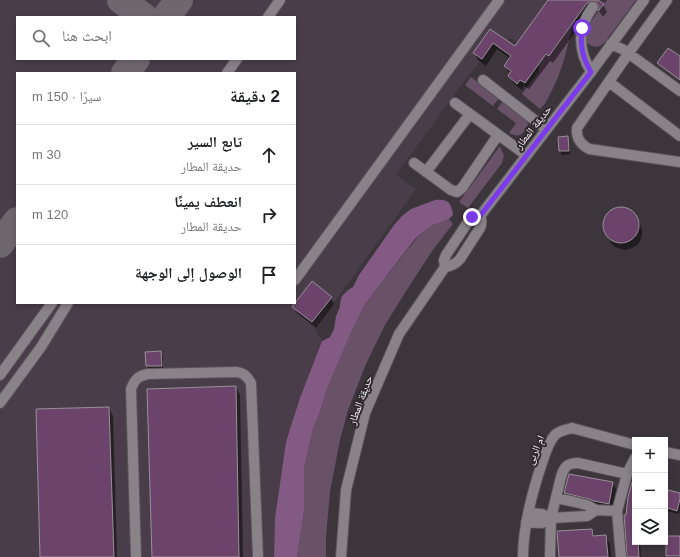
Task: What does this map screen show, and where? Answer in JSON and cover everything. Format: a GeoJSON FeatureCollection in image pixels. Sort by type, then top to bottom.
{"type":"FeatureCollection","features":[{"type":"Feature","properties":{"kind":"street"},"geometry":{"type":"LineString","coordinates":[[269,16],[280,0]]}},
{"type":"Feature","properties":{"kind":"street"},"geometry":{"type":"LineString","coordinates":[[296,279],[499,0]]}},
{"type":"Feature","properties":{"kind":"street","name":"حديقة المطار"},"geometry":{"type":"LineString","coordinates":[[341,557],[346,490],[365,413],[399,334],[445,267],[444,260],[446,255],[470,219],[476,215],[480,216],[591,72],[644,0]]}},
{"type":"Feature","properties":{"kind":"street"},"geometry":{"type":"LineString","coordinates":[[668,0],[628,54],[577,128],[577,134],[579,141],[589,149],[680,162]]}},
{"type":"Feature","properties":{"kind":"street"},"geometry":{"type":"LineString","coordinates":[[591,72],[583,54],[581,35],[584,21],[596,2]]}},
{"type":"Feature","properties":{"kind":"street"},"geometry":{"type":"LineString","coordinates":[[611,44],[624,50],[680,91]]}},
{"type":"Feature","properties":{"kind":"street"},"geometry":{"type":"LineString","coordinates":[[228,72],[236,60]]}},
{"type":"Feature","properties":{"kind":"street"},"geometry":{"type":"LineString","coordinates":[[483,80],[546,129]]}},
{"type":"Feature","properties":{"kind":"street"},"geometry":{"type":"LineString","coordinates":[[609,82],[680,136]]}},
{"type":"Feature","properties":{"kind":"street"},"geometry":{"type":"LineString","coordinates":[[455,103],[526,155]]}},
{"type":"Feature","properties":{"kind":"street"},"geometry":{"type":"LineString","coordinates":[[426,172],[470,114]]}},
{"type":"Feature","properties":{"kind":"street"},"geometry":{"type":"LineString","coordinates":[[414,163],[451,190],[455,192],[459,191],[498,135]]}},
{"type":"Feature","properties":{"kind":"street"},"geometry":{"type":"LineString","coordinates":[[0,375],[51,304]]}},
{"type":"Feature","properties":{"kind":"street"},"geometry":{"type":"LineString","coordinates":[[0,403],[41,348],[67,304]]}},
{"type":"Feature","properties":{"kind":"street"},"geometry":{"type":"LineString","coordinates":[[136,557],[131,389],[134,381],[140,376],[148,374],[236,372],[242,373],[248,377],[251,382],[258,557]]}},
{"type":"Feature","properties":{"kind":"street","name":"ام الربى"},"geometry":{"type":"LineString","coordinates":[[523,557],[527,518],[537,477],[547,449],[555,435],[562,430],[572,428],[632,444]]}},
{"type":"Feature","properties":{"kind":"street"},"geometry":{"type":"LineString","coordinates":[[668,453],[680,455]]}},
{"type":"Feature","properties":{"kind":"street"},"geometry":{"type":"LineString","coordinates":[[550,557],[551,518],[563,470],[567,465],[572,463],[590,465],[627,474]]}},
{"type":"Feature","properties":{"kind":"street"},"geometry":{"type":"LineString","coordinates":[[621,557],[617,511],[627,474],[632,464]]}},
{"type":"Feature","properties":{"kind":"street"},"geometry":{"type":"LineString","coordinates":[[556,498],[581,503],[596,510],[617,511]]}},
{"type":"Feature","properties":{"kind":"street"},"geometry":{"type":"LineString","coordinates":[[527,518],[542,514],[551,518],[587,516],[596,510]]}},
{"type":"Feature","properties":{"kind":"shaded area"},"geometry":{"type":"Polygon","coordinates":[[[0,0],[589,0],[549,56],[546,55],[525,83],[520,80],[517,84],[508,76],[511,71],[504,66],[518,44],[510,38],[502,49],[493,43],[396,175],[416,189],[315,329],[322,341],[300,398],[286,442],[275,518],[274,557],[0,557],[0,0]]]}},
{"type":"Feature","properties":{"kind":"shaded area"},"geometry":{"type":"Polygon","coordinates":[[[607,0],[636,0],[605,42],[600,46],[594,47],[589,45],[585,40],[586,28],[607,0]]]}},
{"type":"Feature","properties":{"kind":"shaded area"},"geometry":{"type":"Polygon","coordinates":[[[573,24],[564,61],[547,100],[540,109],[522,94],[539,71],[539,65],[546,55],[549,57],[573,24]]]}},
{"type":"Feature","properties":{"kind":"shaded area"},"geometry":{"type":"Polygon","coordinates":[[[471,77],[499,98],[493,106],[465,85],[471,77]]]}},
{"type":"Feature","properties":{"kind":"shaded area"},"geometry":{"type":"Polygon","coordinates":[[[503,101],[527,119],[528,126],[520,135],[509,133],[516,123],[497,109],[503,101]]]}},
{"type":"Feature","properties":{"kind":"shaded area"},"geometry":{"type":"Polygon","coordinates":[[[500,146],[504,156],[502,163],[468,208],[459,202],[500,146]]]}},
{"type":"Feature","properties":{"kind":"shaded area"},"geometry":{"type":"Polygon","coordinates":[[[435,200],[443,200],[448,202],[453,215],[449,219],[431,226],[415,239],[364,306],[327,389],[313,429],[304,468],[304,512],[297,557],[274,557],[275,518],[286,442],[300,398],[322,341],[330,337],[334,329],[342,296],[353,287],[359,275],[402,216],[411,209],[435,200]]]}},
{"type":"Feature","properties":{"kind":"shaded area"},"geometry":{"type":"Polygon","coordinates":[[[449,219],[453,224],[432,251],[385,325],[366,364],[348,410],[340,440],[330,492],[326,537],[326,557],[297,557],[304,512],[304,468],[313,429],[327,389],[350,335],[364,306],[416,239],[431,226],[449,219]]]}},
{"type":"Feature","properties":{"kind":"building"},"geometry":{"type":"Polygon","coordinates":[[[548,0],[598,0],[604,4],[598,11],[599,7],[597,2],[593,1],[587,3],[549,56],[546,54],[525,83],[520,80],[517,84],[508,76],[511,71],[504,66],[511,56],[493,43],[482,59],[473,53],[490,29],[515,46],[548,0]]]}},
{"type":"Feature","properties":{"kind":"building"},"geometry":{"type":"Polygon","coordinates":[[[668,48],[680,56],[680,80],[657,63],[668,48]]]}},
{"type":"Feature","properties":{"kind":"building"},"geometry":{"type":"Polygon","coordinates":[[[568,136],[569,151],[559,151],[558,137],[568,136]]]}},
{"type":"Feature","properties":{"kind":"building"},"geometry":{"type":"Polygon","coordinates":[[[625,207],[634,212],[638,218],[638,232],[634,238],[625,243],[617,243],[608,238],[604,232],[603,221],[608,212],[614,208],[625,207]]]}},
{"type":"Feature","properties":{"kind":"building"},"geometry":{"type":"Polygon","coordinates":[[[312,281],[332,297],[312,322],[292,307],[296,304],[296,302],[312,281]]]}},
{"type":"Feature","properties":{"kind":"building"},"geometry":{"type":"Polygon","coordinates":[[[161,351],[162,366],[146,366],[145,352],[161,351]]]}},
{"type":"Feature","properties":{"kind":"building"},"geometry":{"type":"Polygon","coordinates":[[[236,386],[239,557],[152,557],[147,389],[236,386]]]}},
{"type":"Feature","properties":{"kind":"building"},"geometry":{"type":"Polygon","coordinates":[[[109,407],[114,557],[40,557],[36,409],[109,407]]]}},
{"type":"Feature","properties":{"kind":"building"},"geometry":{"type":"Polygon","coordinates":[[[569,474],[613,482],[609,504],[564,493],[569,474]]]}},
{"type":"Feature","properties":{"kind":"building"},"geometry":{"type":"Polygon","coordinates":[[[632,482],[632,545],[638,545],[639,557],[627,557],[624,515],[626,515],[628,497],[632,482]]]}},
{"type":"Feature","properties":{"kind":"building"},"geometry":{"type":"Polygon","coordinates":[[[668,490],[680,493],[677,511],[668,508],[668,490]]]}},
{"type":"Feature","properties":{"kind":"building"},"geometry":{"type":"Polygon","coordinates":[[[592,529],[593,536],[606,535],[608,557],[559,557],[557,531],[592,529]]]}},
{"type":"Feature","properties":{"kind":"building"},"geometry":{"type":"Polygon","coordinates":[[[668,536],[680,536],[680,556],[666,556],[668,536]]]}},
{"type":"Feature","properties":{"kind":"taxiway"},"geometry":{"type":"LineString","coordinates":[[121,0],[143,16]]}},
{"type":"Feature","properties":{"kind":"taxiway"},"geometry":{"type":"LineString","coordinates":[[167,16],[179,0]]}},
{"type":"Feature","properties":{"kind":"taxiway"},"geometry":{"type":"LineString","coordinates":[[126,72],[135,60]]}},
{"type":"Feature","properties":{"kind":"taxiway"},"geometry":{"type":"LineString","coordinates":[[0,244],[16,222]]}},
{"type":"Feature","properties":{"kind":"route"},"geometry":{"type":"LineString","coordinates":[[472,217],[476,215],[480,216],[591,72],[586,63],[581,45],[582,28]]}}]}
